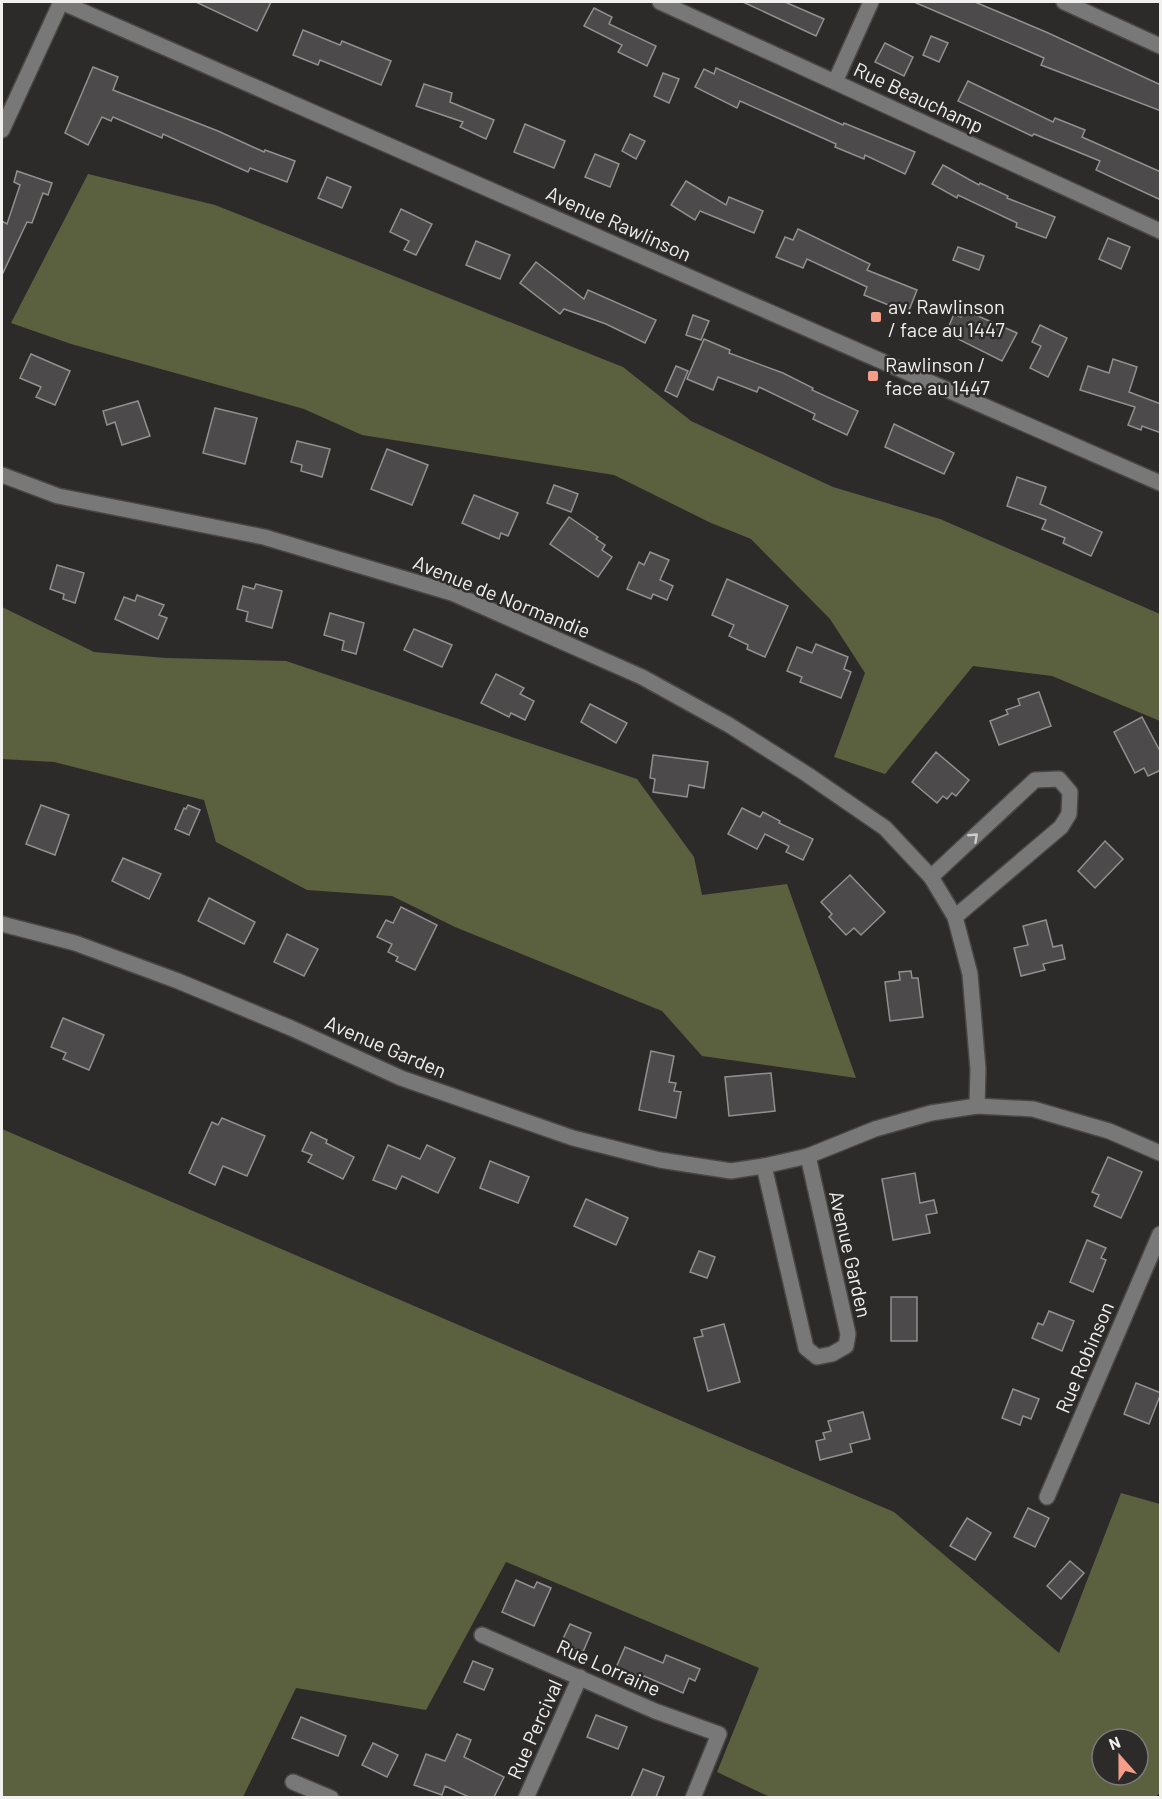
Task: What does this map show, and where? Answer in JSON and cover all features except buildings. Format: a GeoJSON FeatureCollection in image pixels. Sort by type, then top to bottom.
{"type":"FeatureCollection","features":[{"type":"Feature","properties":{"kind":"street"},"geometry":{"type":"LineString","coordinates":[[2,130],[61,2]]}},
{"type":"Feature","properties":{"kind":"street","name":"Avenue Rawlinson"},"geometry":{"type":"LineString","coordinates":[[61,2],[1161,483]]}},
{"type":"Feature","properties":{"kind":"street","name":"Rue Beauchamp"},"geometry":{"type":"LineString","coordinates":[[660,2],[1161,231]]}},
{"type":"Feature","properties":{"kind":"street"},"geometry":{"type":"LineString","coordinates":[[835,82],[871,2]]}},
{"type":"Feature","properties":{"kind":"street"},"geometry":{"type":"LineString","coordinates":[[1064,2],[1161,46]]}},
{"type":"Feature","properties":{"kind":"street","name":"Avenue de Normandie"},"geometry":{"type":"LineString","coordinates":[[2,475],[58,496],[264,537],[452,593],[642,677],[729,725],[778,756],[885,828],[931,877],[955,917],[970,974],[978,1069],[977,1106]]}},
{"type":"Feature","properties":{"kind":"street"},"geometry":{"type":"LineString","coordinates":[[931,877],[1035,780],[1059,779],[1070,792],[1069,814],[1061,826],[955,917]]}},
{"type":"Feature","properties":{"kind":"street","name":"Avenue Garden"},"geometry":{"type":"LineString","coordinates":[[2,924],[75,943],[167,977],[291,1028],[401,1078],[573,1138],[660,1160],[731,1171],[764,1166],[808,1156],[875,1129],[931,1113],[977,1106],[1033,1110],[1109,1131],[1161,1153]]}},
{"type":"Feature","properties":{"kind":"street","name":"Avenue Garden"},"geometry":{"type":"LineString","coordinates":[[764,1166],[806,1348],[818,1357],[826,1356],[846,1346],[848,1334],[808,1156]]}},
{"type":"Feature","properties":{"kind":"street","name":"Rue Robinson"},"geometry":{"type":"LineString","coordinates":[[1047,1497],[1161,1234]]}},
{"type":"Feature","properties":{"kind":"street","name":"Rue Lorraine"},"geometry":{"type":"LineString","coordinates":[[482,1635],[655,1711],[719,1734],[693,1797]]}},
{"type":"Feature","properties":{"kind":"street","name":"Rue Percival"},"geometry":{"type":"LineString","coordinates":[[526,1797],[580,1677]]}},
{"type":"Feature","properties":{"kind":"street"},"geometry":{"type":"LineString","coordinates":[[293,1782],[331,1797]]}},
{"type":"Feature","properties":{"kind":"green space"},"geometry":{"type":"Polygon","coordinates":[[[88,174],[215,205],[623,367],[691,421],[833,487],[940,519],[1160,614],[1160,721],[1052,676],[973,666],[885,774],[834,757],[865,673],[830,619],[751,539],[711,523],[614,475],[362,435],[304,409],[71,344],[11,323],[88,174]]]}},
{"type":"Feature","properties":{"kind":"green space"},"geometry":{"type":"Polygon","coordinates":[[[2,607],[94,652],[166,658],[286,661],[637,779],[694,857],[702,895],[787,884],[856,1078],[702,1056],[662,1011],[455,927],[392,896],[307,890],[216,842],[204,800],[54,762],[2,759],[2,607]]]}},
{"type":"Feature","properties":{"kind":"green space"},"geometry":{"type":"Polygon","coordinates":[[[2,1129],[894,1512],[1059,1653],[1121,1493],[1160,1504],[1160,1797],[770,1797],[717,1772],[759,1668],[506,1562],[426,1710],[296,1688],[243,1797],[2,1797],[2,1129]]]}},
{"type":"Feature","properties":{"kind":"place","name":"av. Rawlinson / face au 1447"},"geometry":{"type":"Point","coordinates":[876,317]}},
{"type":"Feature","properties":{"kind":"place","name":"Rawlinson / face au 1447"},"geometry":{"type":"Point","coordinates":[873,376]}}]}
